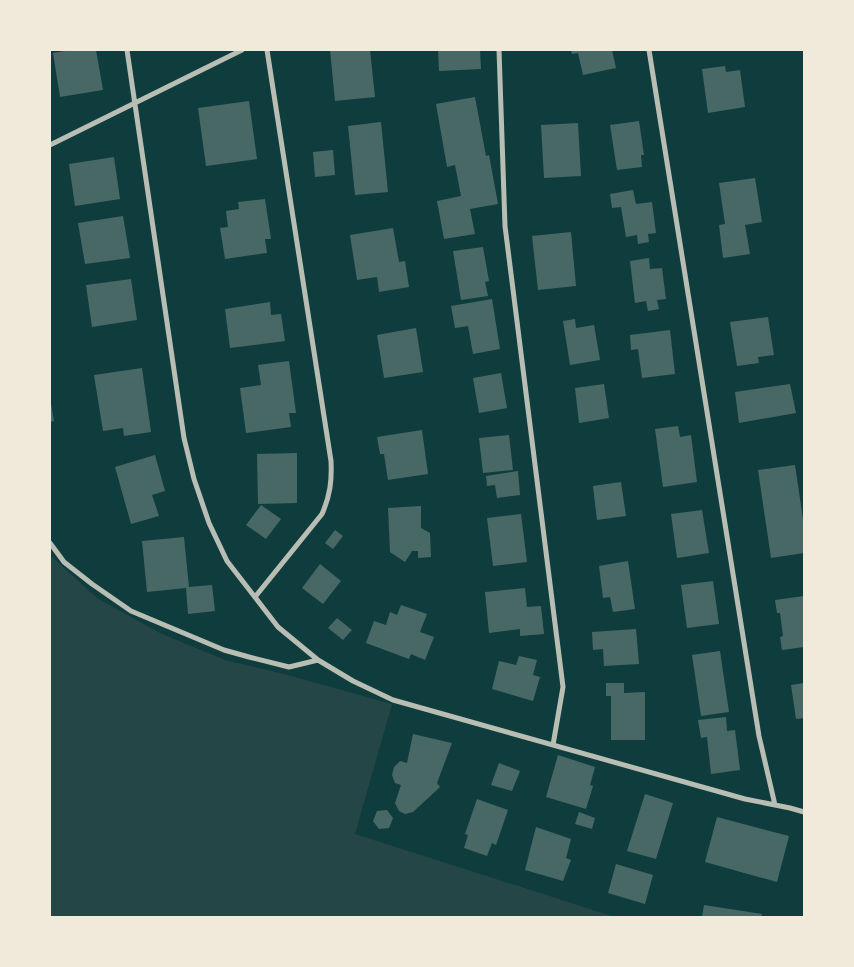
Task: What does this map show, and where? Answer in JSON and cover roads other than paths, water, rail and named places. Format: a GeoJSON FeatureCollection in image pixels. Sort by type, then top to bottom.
{"type":"FeatureCollection","features":[{"type":"Feature","properties":{"kind":"street"},"geometry":{"type":"LineString","coordinates":[[127,50],[184,438],[194,479],[209,523],[227,561],[278,627],[318,660],[353,681],[394,700],[745,799],[804,812]]}},
{"type":"Feature","properties":{"kind":"street"},"geometry":{"type":"LineString","coordinates":[[50,145],[242,50]]}},
{"type":"Feature","properties":{"kind":"street"},"geometry":{"type":"LineString","coordinates":[[255,597],[322,514],[329,498],[332,480],[331,461],[267,50]]}},
{"type":"Feature","properties":{"kind":"street"},"geometry":{"type":"LineString","coordinates":[[499,50],[505,226],[563,687],[553,746]]}},
{"type":"Feature","properties":{"kind":"street"},"geometry":{"type":"LineString","coordinates":[[649,50],[759,736],[776,805]]}},
{"type":"Feature","properties":{"kind":"street"},"geometry":{"type":"LineString","coordinates":[[50,543],[64,562],[131,611],[232,653],[288,667],[318,660]]}}]}
